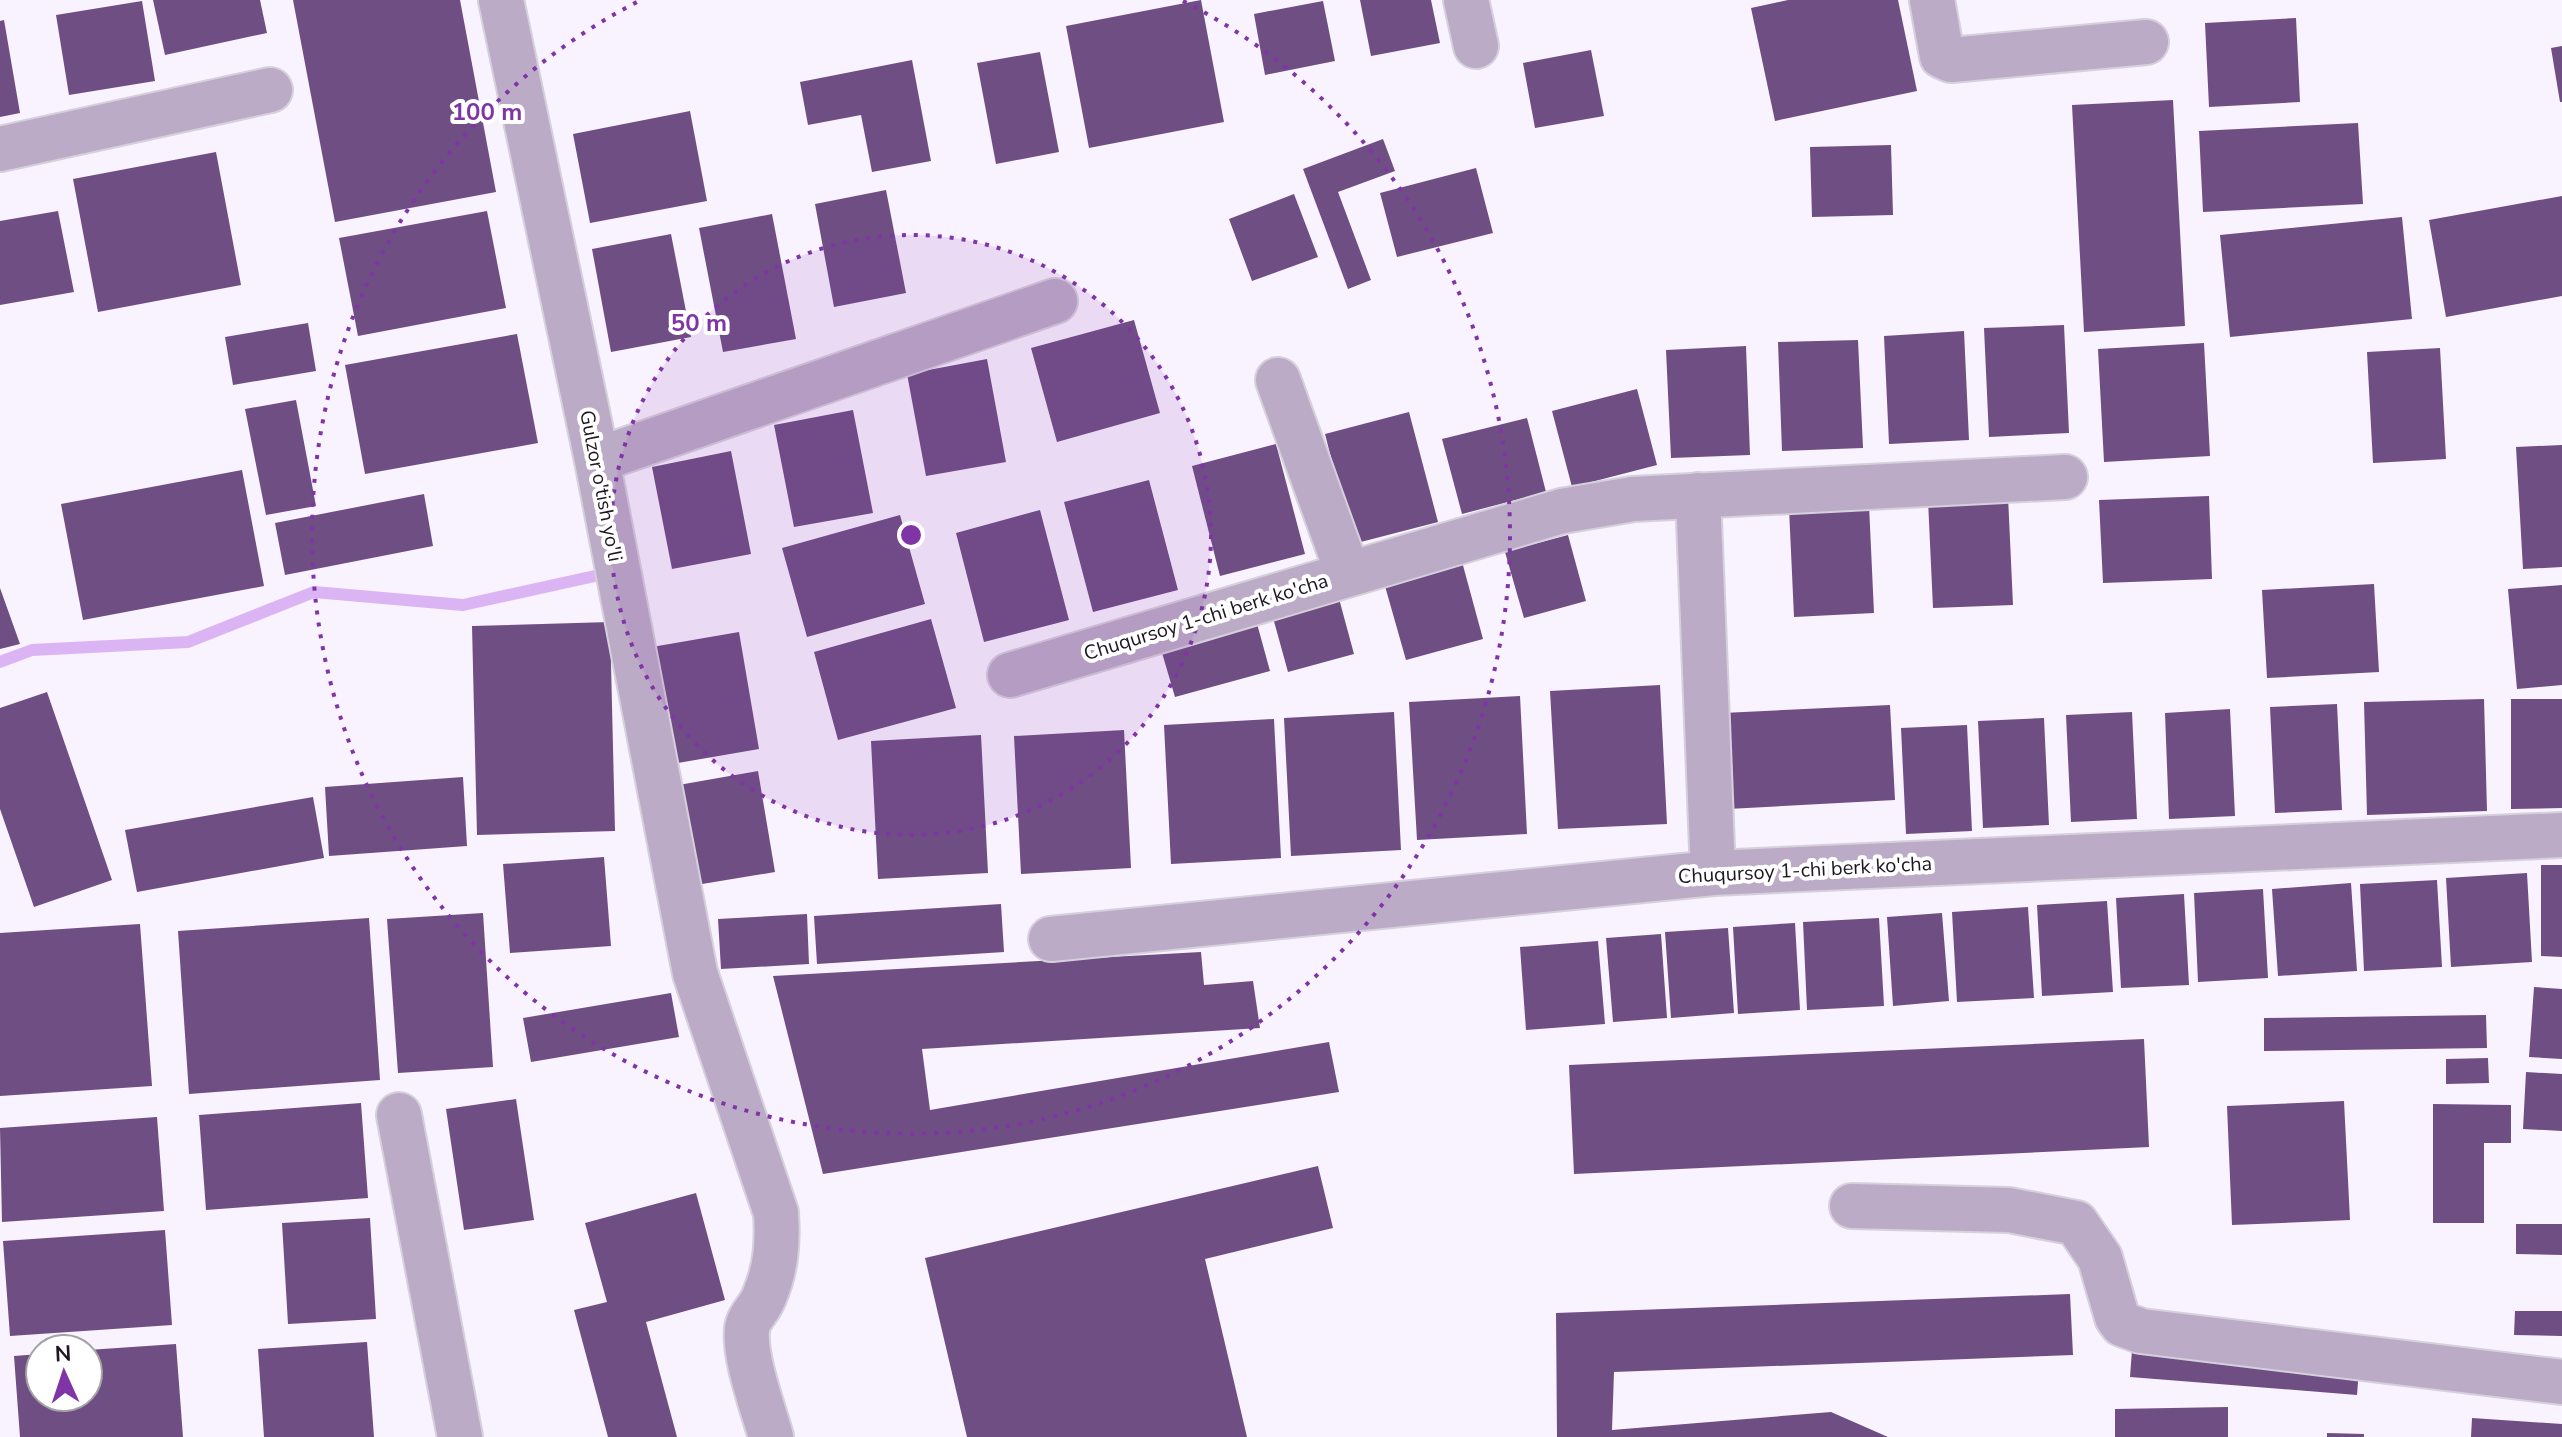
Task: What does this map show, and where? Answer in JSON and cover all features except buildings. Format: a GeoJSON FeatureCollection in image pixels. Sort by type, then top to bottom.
{"type":"FeatureCollection","features":[{"type":"Feature","properties":{"kind":"street","name":"Gulzor o'tish yo'li"},"geometry":{"type":"LineString","coordinates":[[501,0],[597,460],[695,973],[776,1213],[778,1245],[772,1275],[764,1299],[747,1326],[747,1349],[771,1437]]}},
{"type":"Feature","properties":{"kind":"street"},"geometry":{"type":"LineString","coordinates":[[1466,0],[1476,46]]}},
{"type":"Feature","properties":{"kind":"street"},"geometry":{"type":"LineString","coordinates":[[1932,0],[1942,56],[1951,60],[2146,42]]}},
{"type":"Feature","properties":{"kind":"street"},"geometry":{"type":"LineString","coordinates":[[0,149],[270,90]]}},
{"type":"Feature","properties":{"kind":"street"},"geometry":{"type":"LineString","coordinates":[[597,460],[1055,301]]}},
{"type":"Feature","properties":{"kind":"street"},"geometry":{"type":"LineString","coordinates":[[1278,380],[1348,574]]}},
{"type":"Feature","properties":{"kind":"street","name":"Chuqursoy 1-chi berk ko'cha"},"geometry":{"type":"LineString","coordinates":[[1010,675],[1562,511],[1633,499],[2065,477]]}},
{"type":"Feature","properties":{"kind":"street"},"geometry":{"type":"LineString","coordinates":[[1698,495],[1713,873]]}},
{"type":"Feature","properties":{"kind":"street","name":"Chuqursoy 1-chi berk ko'cha"},"geometry":{"type":"LineString","coordinates":[[1051,939],[1713,873],[2562,835]]}},
{"type":"Feature","properties":{"kind":"street"},"geometry":{"type":"LineString","coordinates":[[399,1115],[460,1437]]}},
{"type":"Feature","properties":{"kind":"street"},"geometry":{"type":"LineString","coordinates":[[1852,1206],[2009,1210],[2076,1223],[2100,1258],[2117,1317],[2122,1324],[2141,1331],[2562,1382]]}},
{"type":"Feature","properties":{"kind":"waterway"},"geometry":{"type":"LineString","coordinates":[[0,662],[32,650],[188,642],[314,592],[463,605],[613,572]]}}]}
